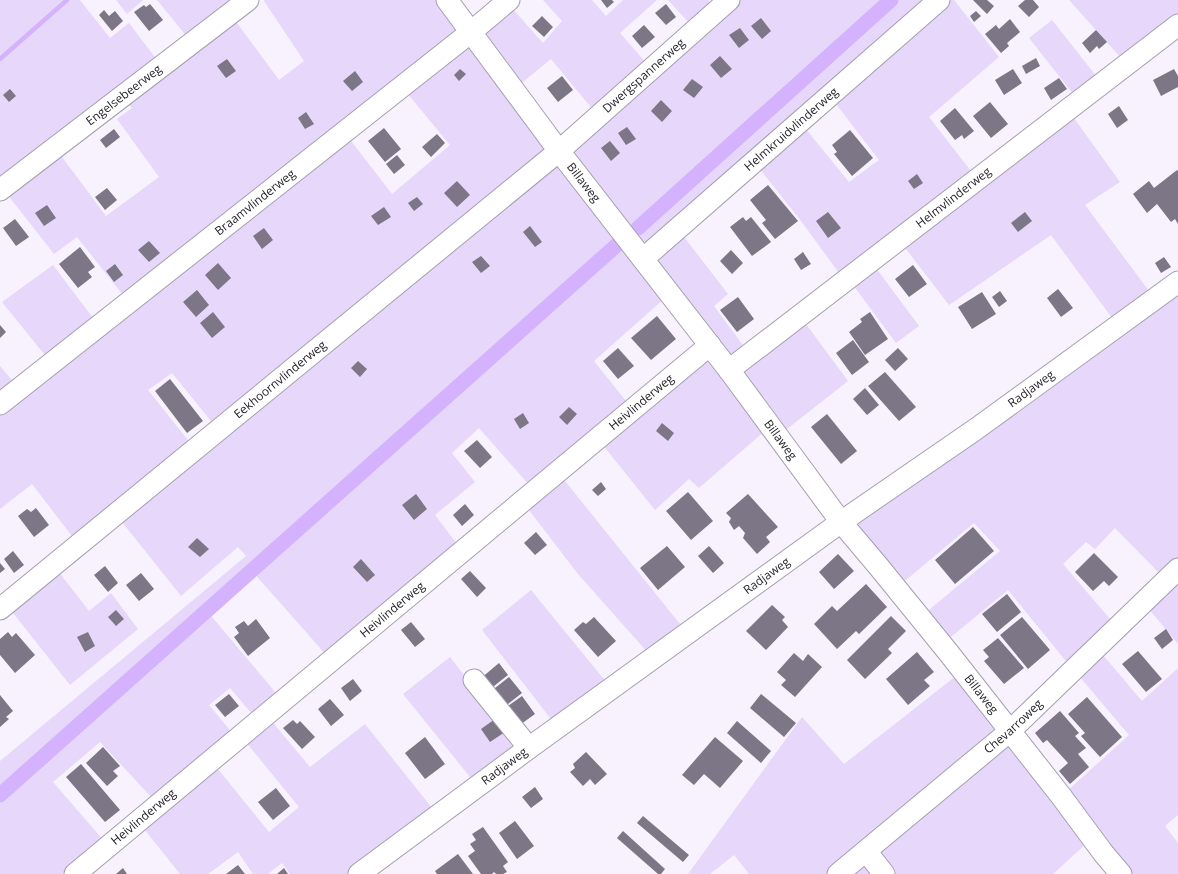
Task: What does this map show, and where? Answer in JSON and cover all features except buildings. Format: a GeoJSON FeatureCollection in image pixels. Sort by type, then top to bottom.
{"type":"FeatureCollection","features":[{"type":"Feature","properties":{"kind":"street","name":"Engelsebeerweg"},"geometry":{"type":"LineString","coordinates":[[0,190],[248,0]]}},
{"type":"Feature","properties":{"kind":"street","name":"Billaweg"},"geometry":{"type":"LineString","coordinates":[[446,0],[559,151],[729,370],[841,522],[879,567],[1010,731],[1121,874]]}},
{"type":"Feature","properties":{"kind":"street","name":"Braamvlinderweg"},"geometry":{"type":"LineString","coordinates":[[0,404],[471,32],[509,0]]}},
{"type":"Feature","properties":{"kind":"street","name":"Dwergspannerweg"},"geometry":{"type":"LineString","coordinates":[[559,151],[729,0]]}},
{"type":"Feature","properties":{"kind":"street","name":"Helmkruidvlinderweg"},"geometry":{"type":"LineString","coordinates":[[643,259],[939,0]]}},
{"type":"Feature","properties":{"kind":"street","name":"Helmvlinderweg"},"geometry":{"type":"LineString","coordinates":[[729,370],[1178,25]]}},
{"type":"Feature","properties":{"kind":"street","name":"Eekhoornvlinderweg"},"geometry":{"type":"LineString","coordinates":[[0,609],[559,151]]}},
{"type":"Feature","properties":{"kind":"street","name":"Radjaweg"},"geometry":{"type":"LineString","coordinates":[[359,874],[529,748],[841,522],[976,429],[1178,282]]}},
{"type":"Feature","properties":{"kind":"street","name":"Heivlinderweg"},"geometry":{"type":"LineString","coordinates":[[76,874],[710,345]]}},
{"type":"Feature","properties":{"kind":"street","name":"Chevarroweg"},"geometry":{"type":"LineString","coordinates":[[838,874],[1010,731],[1178,569]]}},
{"type":"Feature","properties":{"kind":"street"},"geometry":{"type":"LineString","coordinates":[[474,680],[529,748]]}},
{"type":"Feature","properties":{"kind":"street"},"geometry":{"type":"LineString","coordinates":[[866,851],[884,874]]}},
{"type":"Feature","properties":{"kind":"shaded area"},"geometry":{"type":"Polygon","coordinates":[[[0,0],[80,0],[110,38],[129,23],[157,60],[0,181],[0,0]]]}},
{"type":"Feature","properties":{"kind":"shaded area"},"geometry":{"type":"Polygon","coordinates":[[[116,0],[143,0],[127,14],[116,0]]]}},
{"type":"Feature","properties":{"kind":"shaded area"},"geometry":{"type":"Polygon","coordinates":[[[157,0],[239,0],[188,38],[157,0]]]}},
{"type":"Feature","properties":{"kind":"shaded area"},"geometry":{"type":"Polygon","coordinates":[[[264,0],[440,0],[466,33],[127,300],[77,237],[54,254],[7,194],[59,153],[106,216],[159,177],[117,119],[132,108],[125,101],[234,19],[279,80],[304,61],[264,0]]]}},
{"type":"Feature","properties":{"kind":"shaded area"},"geometry":{"type":"Polygon","coordinates":[[[543,0],[592,0],[606,16],[623,0],[657,0],[620,33],[647,64],[594,111],[551,59],[518,86],[478,33],[511,7],[543,43],[562,21],[543,0]]]}},
{"type":"Feature","properties":{"kind":"shaded area"},"geometry":{"type":"Polygon","coordinates":[[[668,0],[708,0],[713,5],[690,24],[668,0]]]}},
{"type":"Feature","properties":{"kind":"shaded area"},"geometry":{"type":"Polygon","coordinates":[[[736,0],[930,0],[643,249],[566,151],[736,0]]]}},
{"type":"Feature","properties":{"kind":"shaded area"},"geometry":{"type":"Polygon","coordinates":[[[948,0],[954,0],[999,57],[929,117],[974,175],[842,277],[801,221],[759,168],[805,128],[849,182],[879,160],[833,100],[948,0]]]}},
{"type":"Feature","properties":{"kind":"shaded area"},"geometry":{"type":"Polygon","coordinates":[[[1069,0],[1178,0],[1178,16],[1122,59],[1069,0]]]}},
{"type":"Feature","properties":{"kind":"shaded area"},"geometry":{"type":"Polygon","coordinates":[[[1052,20],[1097,77],[1074,95],[1029,38],[1052,20]]]}},
{"type":"Feature","properties":{"kind":"shaded area"},"geometry":{"type":"Polygon","coordinates":[[[471,40],[551,148],[215,426],[172,373],[148,390],[191,444],[75,540],[32,484],[0,509],[0,412],[348,137],[392,194],[450,145],[407,93],[471,40]]]}},
{"type":"Feature","properties":{"kind":"shaded area"},"geometry":{"type":"Polygon","coordinates":[[[1071,114],[1120,182],[1085,205],[1152,295],[1115,322],[1051,235],[949,305],[903,245],[1071,114]]]}},
{"type":"Feature","properties":{"kind":"shaded area"},"geometry":{"type":"Polygon","coordinates":[[[557,158],[665,298],[594,361],[630,406],[531,487],[479,428],[452,453],[475,482],[435,515],[460,548],[328,657],[252,571],[207,611],[276,693],[252,714],[230,688],[209,705],[234,735],[154,800],[100,742],[53,782],[104,841],[62,874],[0,874],[0,761],[246,556],[238,547],[181,596],[118,517],[557,158]]]}},
{"type":"Feature","properties":{"kind":"shaded area"},"geometry":{"type":"Polygon","coordinates":[[[681,233],[728,294],[714,306],[745,348],[729,360],[650,259],[681,233]]]}},
{"type":"Feature","properties":{"kind":"shaded area"},"geometry":{"type":"Polygon","coordinates":[[[53,265],[96,322],[48,359],[2,302],[53,265]]]}},
{"type":"Feature","properties":{"kind":"shaded area"},"geometry":{"type":"Polygon","coordinates":[[[876,268],[919,326],[896,343],[853,285],[876,268]]]}},
{"type":"Feature","properties":{"kind":"shaded area"},"geometry":{"type":"Polygon","coordinates":[[[1178,289],[1178,560],[1162,576],[1115,528],[1095,549],[1086,542],[1063,564],[1110,619],[1069,665],[1008,590],[946,641],[924,614],[1000,551],[974,523],[900,585],[849,522],[1178,289]]]}},
{"type":"Feature","properties":{"kind":"shaded area"},"geometry":{"type":"Polygon","coordinates":[[[803,320],[848,381],[782,433],[735,371],[803,320]]]}},
{"type":"Feature","properties":{"kind":"shaded area"},"geometry":{"type":"Polygon","coordinates":[[[709,356],[766,430],[699,488],[689,479],[655,510],[602,444],[709,356]]]}},
{"type":"Feature","properties":{"kind":"shaded area"},"geometry":{"type":"Polygon","coordinates":[[[0,366],[16,385],[0,398],[0,366]]]}},
{"type":"Feature","properties":{"kind":"shaded area"},"geometry":{"type":"Polygon","coordinates":[[[561,476],[684,629],[649,654],[578,574],[525,505],[561,476]]]}},
{"type":"Feature","properties":{"kind":"shaded area"},"geometry":{"type":"Polygon","coordinates":[[[58,571],[89,611],[111,593],[138,629],[70,685],[10,609],[58,571]]]}},
{"type":"Feature","properties":{"kind":"shaded area"},"geometry":{"type":"Polygon","coordinates":[[[1178,579],[1178,644],[1148,608],[1178,579]]]}},
{"type":"Feature","properties":{"kind":"shaded area"},"geometry":{"type":"Polygon","coordinates":[[[531,590],[607,683],[554,723],[482,630],[531,590]]]}},
{"type":"Feature","properties":{"kind":"shaded area"},"geometry":{"type":"Polygon","coordinates":[[[1103,655],[1142,701],[1178,668],[1178,815],[1165,826],[1178,843],[1178,874],[1130,874],[1066,792],[1129,735],[1079,676],[1103,655]]]}},
{"type":"Feature","properties":{"kind":"shaded area"},"geometry":{"type":"Polygon","coordinates":[[[450,657],[521,748],[474,782],[403,694],[450,657]]]}},
{"type":"Feature","properties":{"kind":"shaded area"},"geometry":{"type":"Polygon","coordinates":[[[956,676],[1000,730],[828,874],[749,874],[734,855],[710,874],[688,874],[802,717],[844,764],[956,676]]]}},
{"type":"Feature","properties":{"kind":"shaded area"},"geometry":{"type":"Polygon","coordinates":[[[269,718],[310,767],[365,724],[432,808],[348,874],[290,874],[282,863],[268,874],[253,874],[238,852],[208,874],[180,874],[141,825],[214,764],[269,832],[299,807],[245,741],[269,718]]]}},
{"type":"Feature","properties":{"kind":"shaded area"},"geometry":{"type":"Polygon","coordinates":[[[1010,738],[1088,842],[1053,874],[893,874],[875,852],[1010,738]]]}},
{"type":"Feature","properties":{"kind":"shaded area"},"geometry":{"type":"Polygon","coordinates":[[[865,858],[878,874],[846,874],[865,858]]]}},
{"type":"Feature","properties":{"kind":"waterway"},"geometry":{"type":"LineString","coordinates":[[0,59],[67,0]]}},
{"type":"Feature","properties":{"kind":"waterway"},"geometry":{"type":"LineString","coordinates":[[638,228],[891,0]]}},
{"type":"Feature","properties":{"kind":"waterway"},"geometry":{"type":"LineString","coordinates":[[0,795],[619,243]]}}]}
